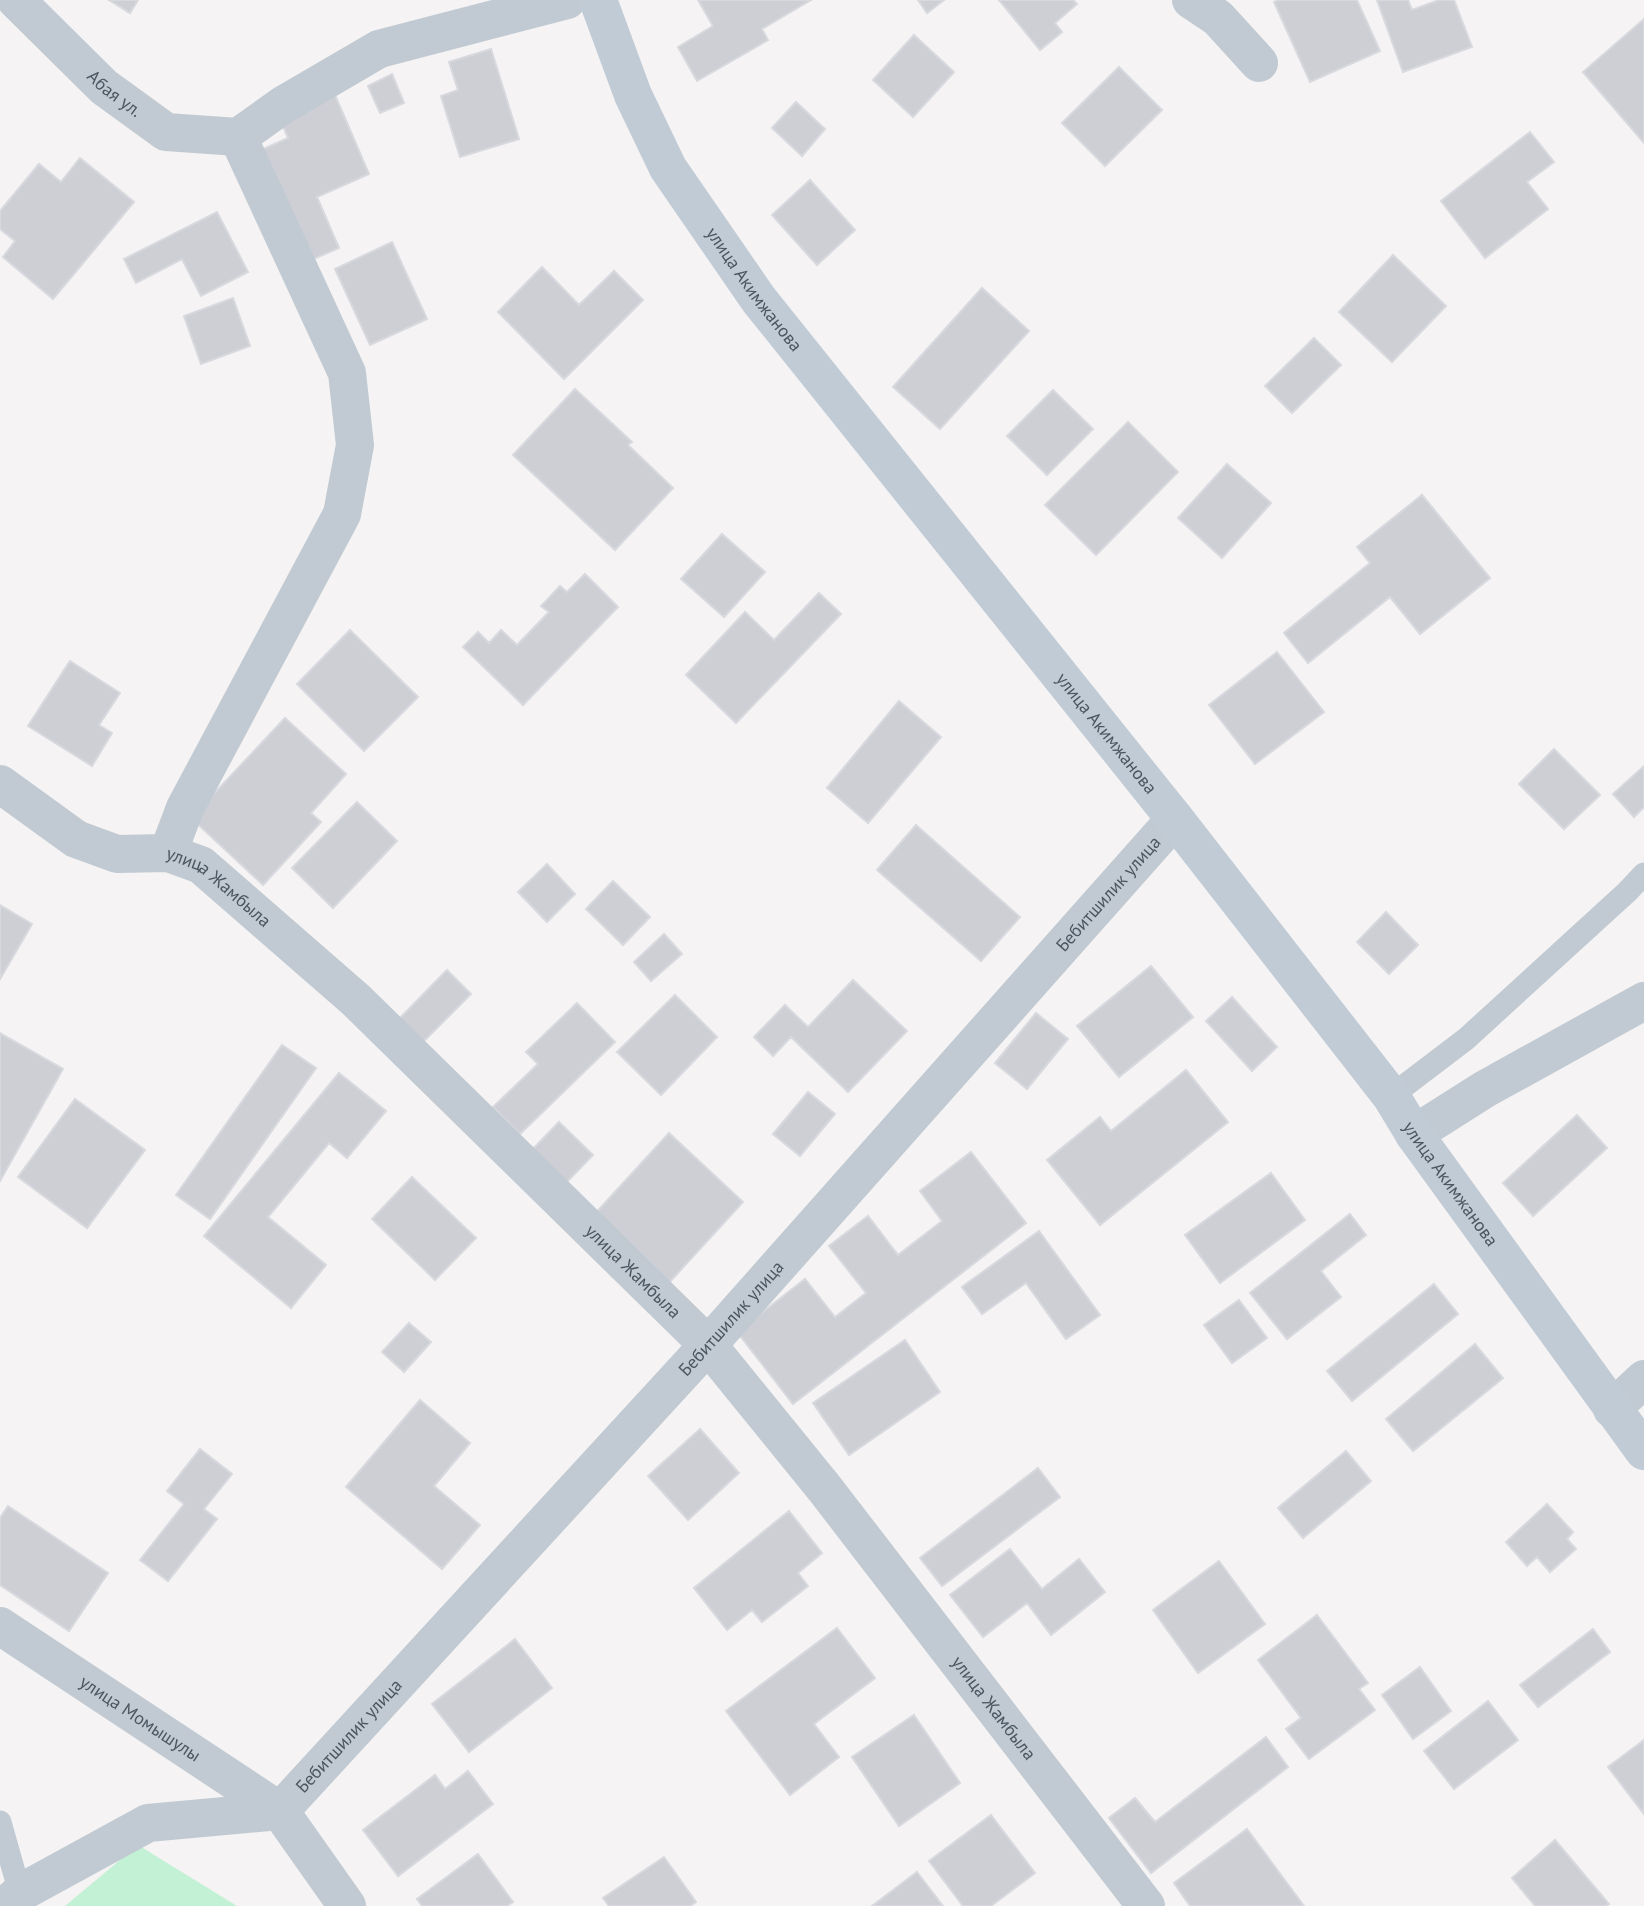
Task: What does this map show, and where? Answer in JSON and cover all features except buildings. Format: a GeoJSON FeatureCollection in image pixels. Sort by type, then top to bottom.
{"type":"FeatureCollection","features":[{"type":"Feature","properties":{"kind":"street","name":"Абая ул."},"geometry":{"type":"LineString","coordinates":[[16,0],[104,87],[166,131],[238,137]]}},
{"type":"Feature","properties":{"kind":"street"},"geometry":{"type":"LineString","coordinates":[[168,853],[185,808],[342,514],[355,445],[347,373],[238,137],[283,105],[379,49],[567,0]]}},
{"type":"Feature","properties":{"kind":"street","name":"улица Акимжанова"},"geometry":{"type":"LineString","coordinates":[[598,0],[633,95],[668,168],[759,300],[1175,819],[1391,1097],[1414,1133],[1644,1451]]}},
{"type":"Feature","properties":{"kind":"street"},"geometry":{"type":"LineString","coordinates":[[1191,0],[1218,18],[1259,63]]}},
{"type":"Feature","properties":{"kind":"street","name":"улица Жамбыла"},"geometry":{"type":"LineString","coordinates":[[0,785],[76,839],[117,854],[168,853],[201,865],[356,1000],[708,1345],[825,1489],[1146,1906]]}},
{"type":"Feature","properties":{"kind":"street","name":"Бебитшилик улица"},"geometry":{"type":"LineString","coordinates":[[280,1811],[708,1345],[1175,819]]}},
{"type":"Feature","properties":{"kind":"street"},"geometry":{"type":"LineString","coordinates":[[1414,1133],[1485,1089],[1644,1001]]}},
{"type":"Feature","properties":{"kind":"street"},"geometry":{"type":"LineString","coordinates":[[1612,1409],[1644,1379]]}},
{"type":"Feature","properties":{"kind":"street","name":"улица Момышулы"},"geometry":{"type":"LineString","coordinates":[[0,1626],[280,1811]]}},
{"type":"Feature","properties":{"kind":"street"},"geometry":{"type":"LineString","coordinates":[[13,1899],[148,1823],[280,1811],[347,1906]]}},
{"type":"Feature","properties":{"kind":"lane"},"geometry":{"type":"LineString","coordinates":[[1391,1097],[1466,1038],[1644,874]]}},
{"type":"Feature","properties":{"kind":"lane"},"geometry":{"type":"LineString","coordinates":[[0,1822],[13,1899]]}},
{"type":"Feature","properties":{"kind":"green space"},"geometry":{"type":"Polygon","coordinates":[[[138,1845],[237,1906],[65,1906],[138,1845]]]}}]}
